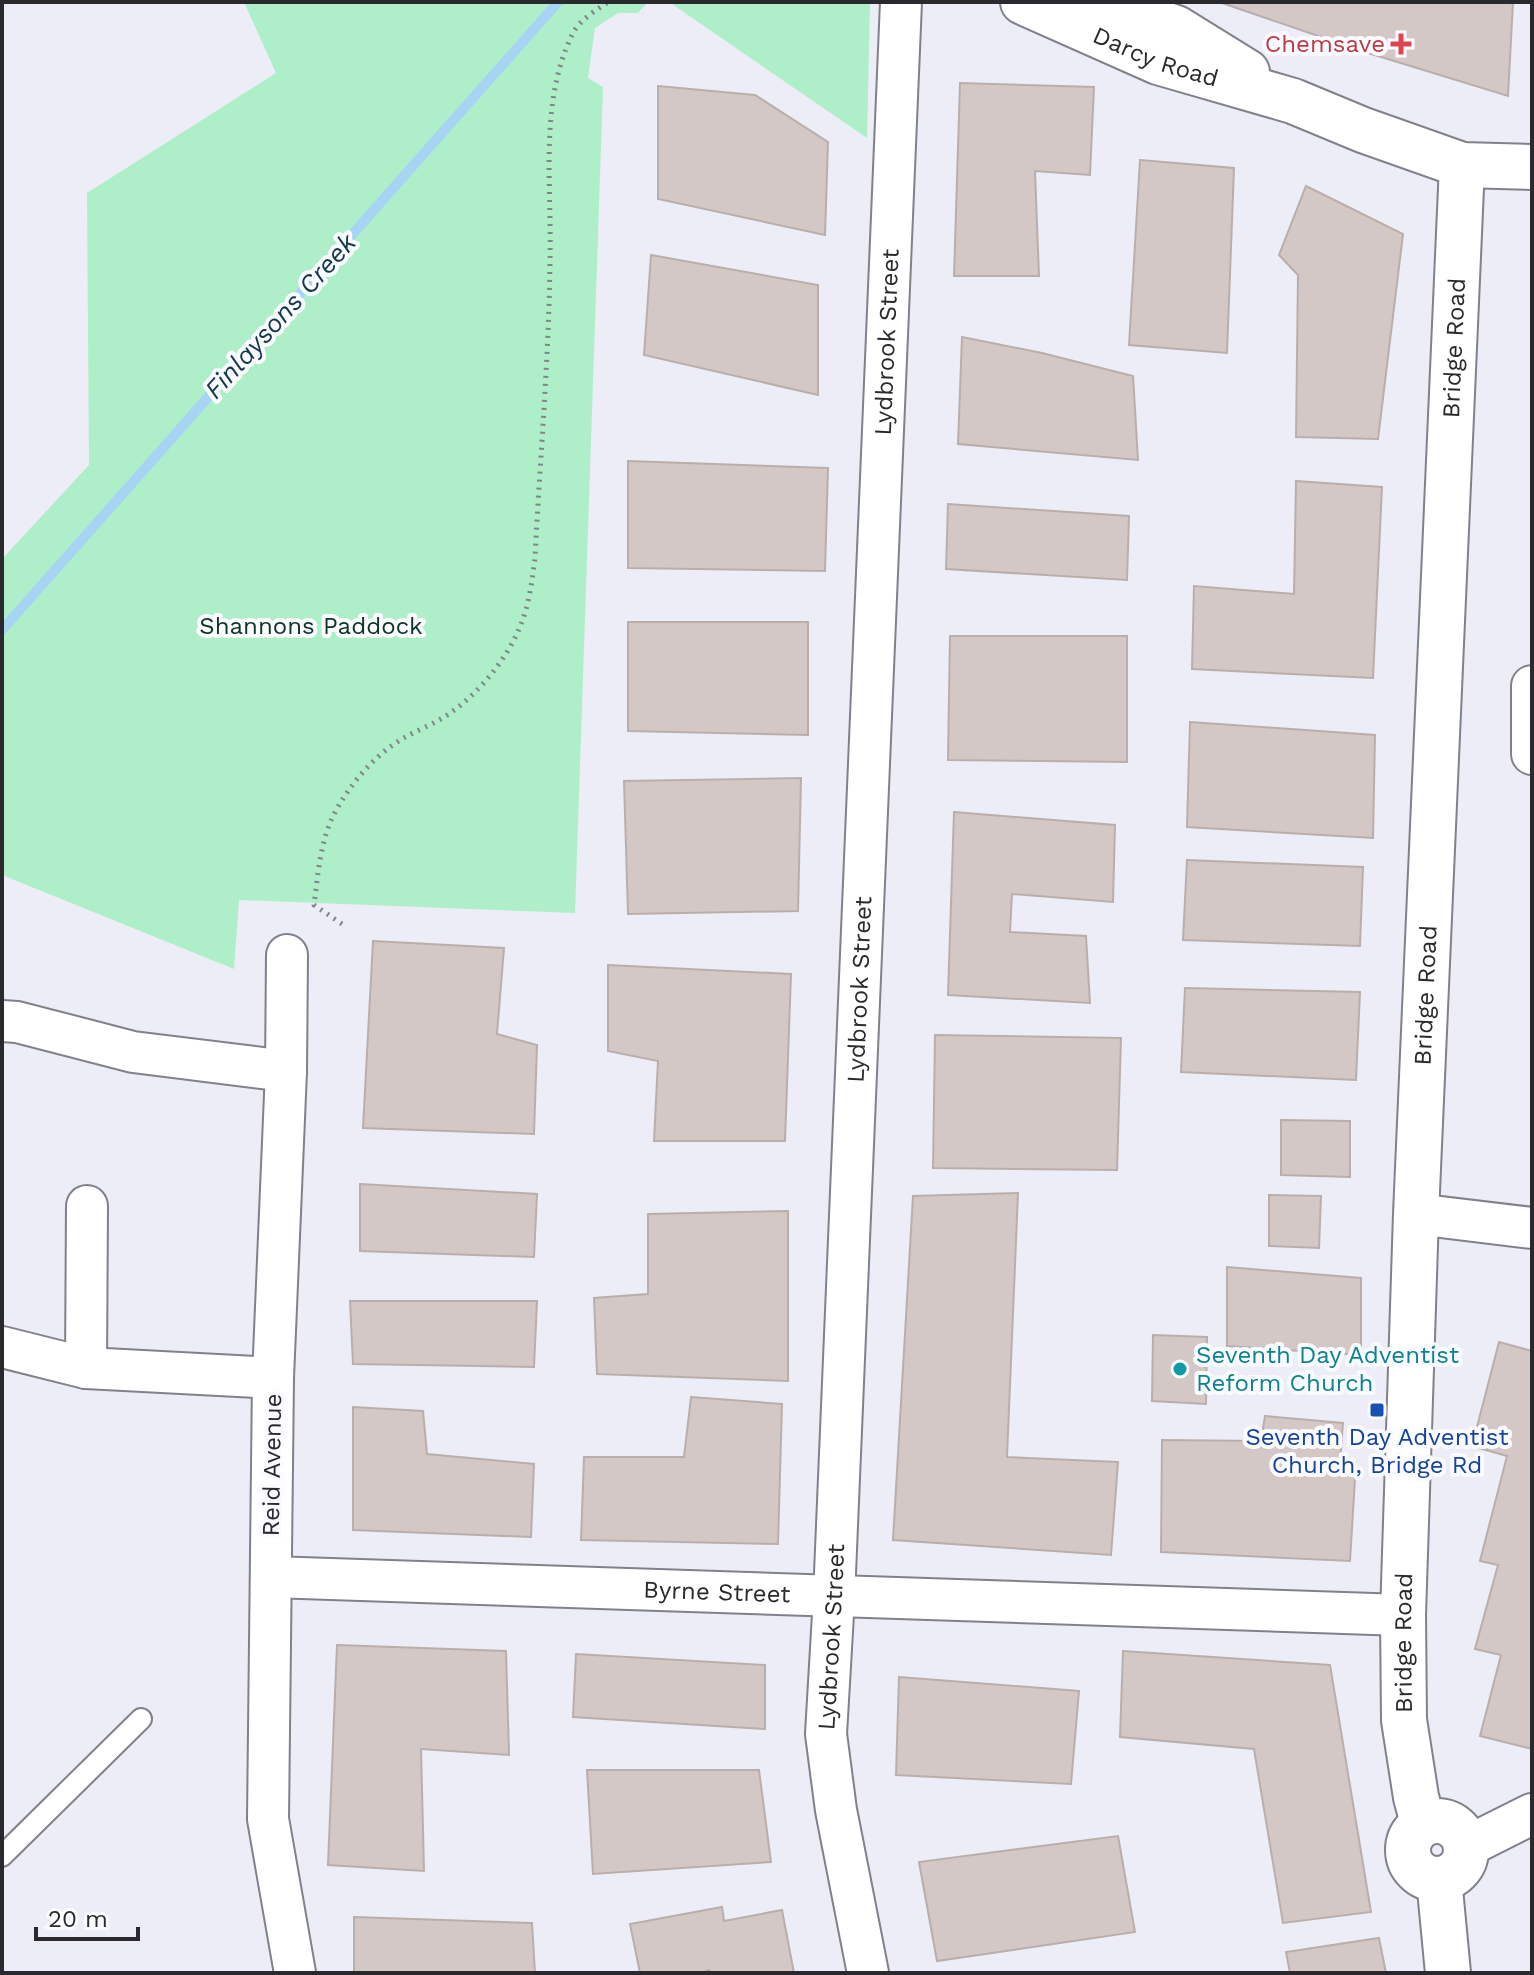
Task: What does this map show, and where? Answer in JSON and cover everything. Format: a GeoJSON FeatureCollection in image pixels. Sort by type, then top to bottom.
{"type":"FeatureCollection","features":[{"type":"Feature","properties":{"kind":"street","name":"Lydbrook Street"},"geometry":{"type":"LineString","coordinates":[[868,1973],[836,1810],[826,1734],[901,2]]}},
{"type":"Feature","properties":{"kind":"street","name":"Darcy Road"},"geometry":{"type":"LineString","coordinates":[[1023,2],[1158,62],[1293,101],[1462,165],[1532,167]]}},
{"type":"Feature","properties":{"kind":"street","name":"Darcy Road"},"geometry":{"type":"LineString","coordinates":[[1101,2],[1176,28],[1293,101]]}},
{"type":"Feature","properties":{"kind":"street","name":"Bridge Road"},"geometry":{"type":"LineString","coordinates":[[1453,1863],[1420,1874],[1408,1857],[1409,1839],[1423,1823],[1404,1720],[1403,1615],[1416,1214],[1462,165]]}},
{"type":"Feature","properties":{"kind":"street"},"geometry":{"type":"LineString","coordinates":[[1532,686],[1532,754]]}},
{"type":"Feature","properties":{"kind":"street","name":"Reid Avenue"},"geometry":{"type":"LineString","coordinates":[[287,955],[286,1071],[273,1378],[268,1819],[295,1973]]}},
{"type":"Feature","properties":{"kind":"street"},"geometry":{"type":"LineString","coordinates":[[2,1021],[145,1054],[286,1071]]}},
{"type":"Feature","properties":{"kind":"street"},"geometry":{"type":"LineString","coordinates":[[86,1368],[87,1206]]}},
{"type":"Feature","properties":{"kind":"street"},"geometry":{"type":"LineString","coordinates":[[1416,1214],[1532,1228]]}},
{"type":"Feature","properties":{"kind":"street"},"geometry":{"type":"LineString","coordinates":[[2,1347],[86,1368],[273,1378]]}},
{"type":"Feature","properties":{"kind":"street","name":"Byrne Street"},"geometry":{"type":"LineString","coordinates":[[271,1577],[1403,1615]]}},
{"type":"Feature","properties":{"kind":"street"},"geometry":{"type":"LineString","coordinates":[[1448,1973],[1453,1863],[1531,1821]]}},
{"type":"Feature","properties":{"kind":"lane"},"geometry":{"type":"LineString","coordinates":[[2,1856],[141,1719]]}},
{"type":"Feature","properties":{"kind":"path"},"geometry":{"type":"LineString","coordinates":[[342,924],[314,905],[320,854],[333,816],[355,781],[384,752],[451,713],[479,687],[503,657],[519,629],[531,589],[550,260],[549,130],[562,66],[573,33],[584,20],[608,2]]}},
{"type":"Feature","properties":{"kind":"green space","name":"Shannons Paddock"},"geometry":{"type":"Polygon","coordinates":[[[244,2],[648,2],[638,13],[618,13],[595,28],[588,78],[603,87],[575,913],[239,900],[234,969],[2,875],[2,559],[89,465],[87,193],[276,73],[244,2]]]}},
{"type":"Feature","properties":{"kind":"green space"},"geometry":{"type":"Polygon","coordinates":[[[669,2],[870,2],[867,138],[669,2]]]}},
{"type":"Feature","properties":{"kind":"building"},"geometry":{"type":"Polygon","coordinates":[[[1219,2],[1513,2],[1508,96],[1368,53],[1219,2]]]}},
{"type":"Feature","properties":{"kind":"building"},"geometry":{"type":"Polygon","coordinates":[[[960,83],[1094,87],[1090,175],[1035,171],[1039,276],[954,276],[960,83]]]}},
{"type":"Feature","properties":{"kind":"building"},"geometry":{"type":"Polygon","coordinates":[[[658,86],[755,95],[828,142],[825,235],[658,199],[658,86]]]}},
{"type":"Feature","properties":{"kind":"building"},"geometry":{"type":"Polygon","coordinates":[[[1140,160],[1234,168],[1227,353],[1129,345],[1140,160]]]}},
{"type":"Feature","properties":{"kind":"building"},"geometry":{"type":"Polygon","coordinates":[[[1306,186],[1403,234],[1378,439],[1296,437],[1298,275],[1279,255],[1306,186]]]}},
{"type":"Feature","properties":{"kind":"building"},"geometry":{"type":"Polygon","coordinates":[[[651,255],[818,285],[818,395],[644,355],[651,255]]]}},
{"type":"Feature","properties":{"kind":"building"},"geometry":{"type":"Polygon","coordinates":[[[962,337],[1133,376],[1138,460],[958,444],[962,337]]]}},
{"type":"Feature","properties":{"kind":"building"},"geometry":{"type":"Polygon","coordinates":[[[628,461],[828,468],[825,571],[628,568],[628,461]]]}},
{"type":"Feature","properties":{"kind":"building"},"geometry":{"type":"Polygon","coordinates":[[[1296,481],[1382,487],[1373,678],[1192,669],[1194,586],[1294,594],[1296,481]]]}},
{"type":"Feature","properties":{"kind":"building"},"geometry":{"type":"Polygon","coordinates":[[[948,504],[1129,516],[1127,580],[946,569],[948,504]]]}},
{"type":"Feature","properties":{"kind":"building"},"geometry":{"type":"Polygon","coordinates":[[[628,622],[808,622],[808,735],[628,731],[628,622]]]}},
{"type":"Feature","properties":{"kind":"building"},"geometry":{"type":"Polygon","coordinates":[[[950,636],[1127,636],[1127,762],[948,760],[950,636]]]}},
{"type":"Feature","properties":{"kind":"building"},"geometry":{"type":"Polygon","coordinates":[[[1190,722],[1375,735],[1373,838],[1187,827],[1190,722]]]}},
{"type":"Feature","properties":{"kind":"building"},"geometry":{"type":"Polygon","coordinates":[[[801,778],[798,911],[628,914],[624,781],[801,778]]]}},
{"type":"Feature","properties":{"kind":"building"},"geometry":{"type":"Polygon","coordinates":[[[954,812],[1115,825],[1113,902],[1012,894],[1010,932],[1086,936],[1090,1003],[948,995],[954,812]]]}},
{"type":"Feature","properties":{"kind":"building"},"geometry":{"type":"Polygon","coordinates":[[[1187,860],[1363,867],[1360,946],[1183,940],[1187,860]]]}},
{"type":"Feature","properties":{"kind":"building"},"geometry":{"type":"Polygon","coordinates":[[[373,941],[504,948],[497,1034],[537,1045],[534,1134],[363,1128],[373,941]]]}},
{"type":"Feature","properties":{"kind":"building"},"geometry":{"type":"Polygon","coordinates":[[[608,965],[791,974],[785,1141],[654,1141],[658,1061],[608,1051],[608,965]]]}},
{"type":"Feature","properties":{"kind":"building"},"geometry":{"type":"Polygon","coordinates":[[[1185,988],[1360,992],[1356,1080],[1181,1072],[1185,988]]]}},
{"type":"Feature","properties":{"kind":"building"},"geometry":{"type":"Polygon","coordinates":[[[935,1035],[1121,1038],[1117,1170],[933,1168],[935,1035]]]}},
{"type":"Feature","properties":{"kind":"building"},"geometry":{"type":"Polygon","coordinates":[[[1281,1120],[1350,1121],[1350,1177],[1281,1175],[1281,1120]]]}},
{"type":"Feature","properties":{"kind":"building"},"geometry":{"type":"Polygon","coordinates":[[[360,1184],[537,1194],[534,1257],[360,1251],[360,1184]]]}},
{"type":"Feature","properties":{"kind":"building"},"geometry":{"type":"Polygon","coordinates":[[[1018,1193],[1007,1457],[1118,1462],[1111,1555],[893,1540],[913,1196],[1018,1193]]]}},
{"type":"Feature","properties":{"kind":"building"},"geometry":{"type":"Polygon","coordinates":[[[1269,1195],[1321,1196],[1319,1248],[1269,1246],[1269,1195]]]}},
{"type":"Feature","properties":{"kind":"building"},"geometry":{"type":"Polygon","coordinates":[[[788,1211],[788,1381],[597,1374],[594,1298],[648,1294],[648,1214],[788,1211]]]}},
{"type":"Feature","properties":{"kind":"building"},"geometry":{"type":"Polygon","coordinates":[[[1227,1267],[1361,1278],[1361,1355],[1227,1346],[1227,1267]]]}},
{"type":"Feature","properties":{"kind":"building"},"geometry":{"type":"Polygon","coordinates":[[[350,1301],[537,1301],[534,1367],[353,1364],[350,1301]]]}},
{"type":"Feature","properties":{"kind":"building","name":"Seventh Day Adventist Reform Church"},"geometry":{"type":"Polygon","coordinates":[[[1153,1335],[1207,1337],[1206,1404],[1152,1401],[1153,1335]]]}},
{"type":"Feature","properties":{"kind":"building"},"geometry":{"type":"Polygon","coordinates":[[[1499,1342],[1532,1351],[1532,1749],[1480,1736],[1501,1655],[1475,1649],[1498,1565],[1480,1561],[1507,1456],[1472,1446],[1499,1342]]]}},
{"type":"Feature","properties":{"kind":"building"},"geometry":{"type":"Polygon","coordinates":[[[691,1397],[782,1404],[778,1544],[581,1540],[584,1457],[684,1457],[691,1397]]]}},
{"type":"Feature","properties":{"kind":"building"},"geometry":{"type":"Polygon","coordinates":[[[353,1407],[423,1411],[427,1454],[534,1464],[531,1537],[353,1530],[353,1407]]]}},
{"type":"Feature","properties":{"kind":"building"},"geometry":{"type":"Polygon","coordinates":[[[1265,1416],[1343,1423],[1340,1462],[1356,1462],[1350,1561],[1161,1552],[1162,1440],[1261,1441],[1265,1416]]]}},
{"type":"Feature","properties":{"kind":"building"},"geometry":{"type":"Polygon","coordinates":[[[337,1645],[506,1651],[509,1755],[421,1749],[424,1871],[328,1865],[337,1645]]]}},
{"type":"Feature","properties":{"kind":"building"},"geometry":{"type":"Polygon","coordinates":[[[1123,1651],[1330,1665],[1371,1912],[1283,1923],[1254,1749],[1120,1737],[1123,1651]]]}},
{"type":"Feature","properties":{"kind":"building"},"geometry":{"type":"Polygon","coordinates":[[[576,1654],[765,1665],[765,1729],[573,1717],[576,1654]]]}},
{"type":"Feature","properties":{"kind":"building"},"geometry":{"type":"Polygon","coordinates":[[[899,1677],[1079,1691],[1071,1784],[896,1775],[899,1677]]]}},
{"type":"Feature","properties":{"kind":"building"},"geometry":{"type":"Polygon","coordinates":[[[587,1770],[759,1770],[771,1862],[593,1874],[587,1770]]]}},
{"type":"Feature","properties":{"kind":"building"},"geometry":{"type":"Polygon","coordinates":[[[1118,1836],[1135,1932],[937,1961],[919,1862],[1118,1836]]]}},
{"type":"Feature","properties":{"kind":"building"},"geometry":{"type":"Polygon","coordinates":[[[722,1907],[724,1921],[782,1910],[794,1973],[710,1973],[709,1970],[701,1973],[640,1973],[630,1924],[722,1907]]]}},
{"type":"Feature","properties":{"kind":"building"},"geometry":{"type":"Polygon","coordinates":[[[354,1917],[532,1923],[535,1973],[354,1973],[354,1917]]]}},
{"type":"Feature","properties":{"kind":"building"},"geometry":{"type":"Polygon","coordinates":[[[1379,1938],[1386,1973],[1290,1973],[1286,1952],[1379,1938]]]}},
{"type":"Feature","properties":{"kind":"waterway","name":"Finlaysons Creek"},"geometry":{"type":"LineString","coordinates":[[2,630],[558,2]]}},
{"type":"Feature","properties":{"kind":"place","name":"Chemsave"},"geometry":{"type":"Point","coordinates":[1401,44]}},
{"type":"Feature","properties":{"kind":"place","name":"Seventh Day Adventist Reform Church"},"geometry":{"type":"Point","coordinates":[1180,1369]}},
{"type":"Feature","properties":{"kind":"place","name":"Seventh Day Adventist Church, Bridge Rd"},"geometry":{"type":"Point","coordinates":[1377,1410]}}]}
